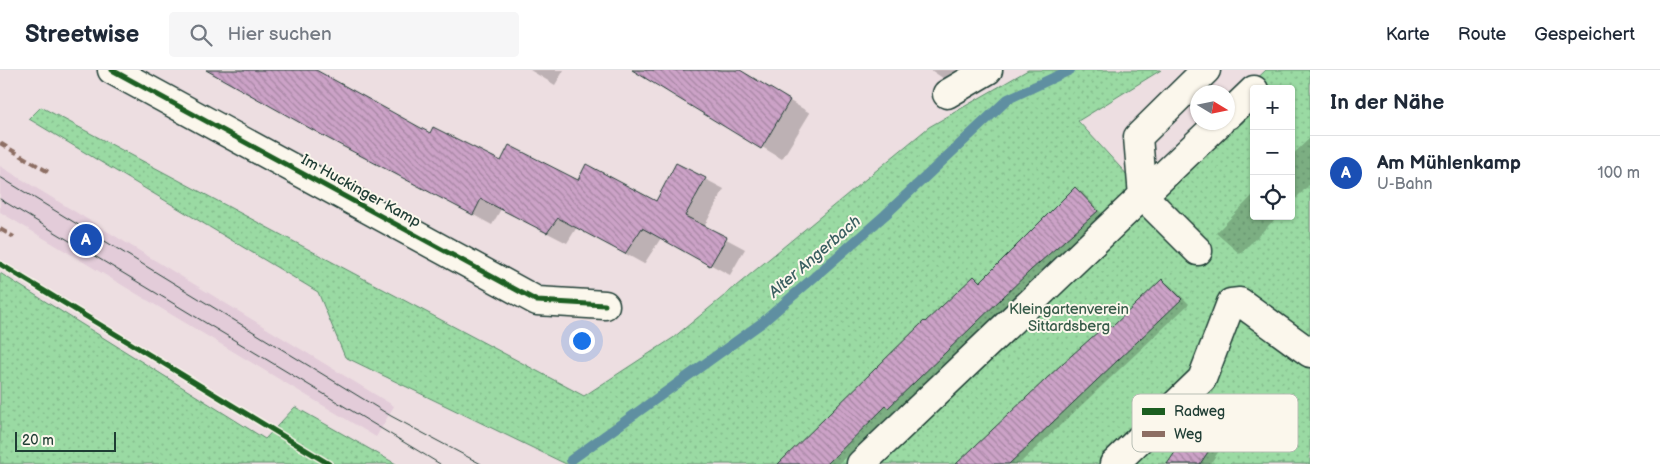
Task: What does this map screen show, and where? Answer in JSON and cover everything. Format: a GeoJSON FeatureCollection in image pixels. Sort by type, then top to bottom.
{"type":"FeatureCollection","features":[{"type":"Feature","properties":{"kind":"street","name":"Im Huckinger Kamp"},"geometry":{"type":"LineString","coordinates":[[112,70],[537,301],[605,305]]}},
{"type":"Feature","properties":{"kind":"street"},"geometry":{"type":"LineString","coordinates":[[947,94],[988,70]]}},
{"type":"Feature","properties":{"kind":"street"},"geometry":{"type":"LineString","coordinates":[[1198,251],[1143,196],[1138,136],[1206,70]]}},
{"type":"Feature","properties":{"kind":"street"},"geometry":{"type":"LineString","coordinates":[[1235,108],[1250,94]]}},
{"type":"Feature","properties":{"kind":"street"},"geometry":{"type":"LineString","coordinates":[[861,464],[1212,130]]}},
{"type":"Feature","properties":{"kind":"street"},"geometry":{"type":"LineString","coordinates":[[1186,394],[1202,379],[1231,303],[1240,302],[1310,353]]}},
{"type":"Feature","properties":{"kind":"street"},"geometry":{"type":"LineString","coordinates":[[1114,464],[1132,447]]}},
{"type":"Feature","properties":{"kind":"shaded area"},"geometry":{"type":"Polygon","coordinates":[[[0,166],[394,406],[376,437],[0,212],[0,166]]]}},
{"type":"Feature","properties":{"kind":"green space","name":"Kleingartenverein Sittardsberg"},"geometry":{"type":"Polygon","coordinates":[[[1028,70],[1161,70],[1078,121],[1140,189],[1202,130],[1235,130],[1235,99],[1250,85],[1250,220],[1295,220],[1295,85],[1250,85],[1266,70],[1310,70],[1310,464],[566,464],[345,357],[318,292],[29,119],[41,107],[584,396],[673,338],[929,127],[1028,70]]]}},
{"type":"Feature","properties":{"kind":"green space"},"geometry":{"type":"Polygon","coordinates":[[[0,273],[265,439],[295,407],[396,464],[0,464],[0,273]]]}},
{"type":"Feature","properties":{"kind":"building"},"geometry":{"type":"Polygon","coordinates":[[[206,70],[316,70],[430,133],[433,127],[501,161],[509,145],[578,180],[586,164],[656,201],[676,163],[706,178],[685,216],[727,237],[710,266],[642,228],[625,254],[558,218],[547,233],[481,199],[473,215],[329,139],[206,70]]]}},
{"type":"Feature","properties":{"kind":"building"},"geometry":{"type":"Polygon","coordinates":[[[632,70],[740,70],[790,100],[761,149],[632,70]]]}},
{"type":"Feature","properties":{"kind":"building"},"geometry":{"type":"Polygon","coordinates":[[[1075,187],[1098,211],[1031,270],[888,408],[886,406],[827,464],[778,464],[924,321],[974,276],[980,282],[1075,187]]]}},
{"type":"Feature","properties":{"kind":"building"},"geometry":{"type":"Polygon","coordinates":[[[1162,279],[1182,299],[1009,464],[956,464],[1063,363],[1108,323],[1112,327],[1162,279]]]}},
{"type":"Feature","properties":{"kind":"building"},"geometry":{"type":"Polygon","coordinates":[[[1175,452],[1208,452],[1200,464],[1167,464],[1175,452]]]}},
{"type":"Feature","properties":{"kind":"waterway","name":"Alter Angerbach"},"geometry":{"type":"LineString","coordinates":[[571,460],[763,322],[885,215],[1008,99],[1070,70]]}},
{"type":"Feature","properties":{"kind":"tram line"},"geometry":{"type":"LineString","coordinates":[[0,177],[391,416],[481,464]]}},
{"type":"Feature","properties":{"kind":"tram line"},"geometry":{"type":"LineString","coordinates":[[0,199],[440,464]]}},
{"type":"Feature","properties":{"kind":"marked path"},"geometry":{"type":"LineString","coordinates":[[0,143],[50,173]]}},
{"type":"Feature","properties":{"kind":"marked path"},"geometry":{"type":"LineString","coordinates":[[0,229],[14,237]]}},
{"type":"Feature","properties":{"kind":"cycle path"},"geometry":{"type":"LineString","coordinates":[[112,70],[537,301],[605,305]]}},
{"type":"Feature","properties":{"kind":"cycle path"},"geometry":{"type":"LineString","coordinates":[[0,264],[329,464]]}},
{"type":"Feature","properties":{"kind":"place","name":"Am Mühlenkamp"},"geometry":{"type":"Point","coordinates":[86,240]}}]}
